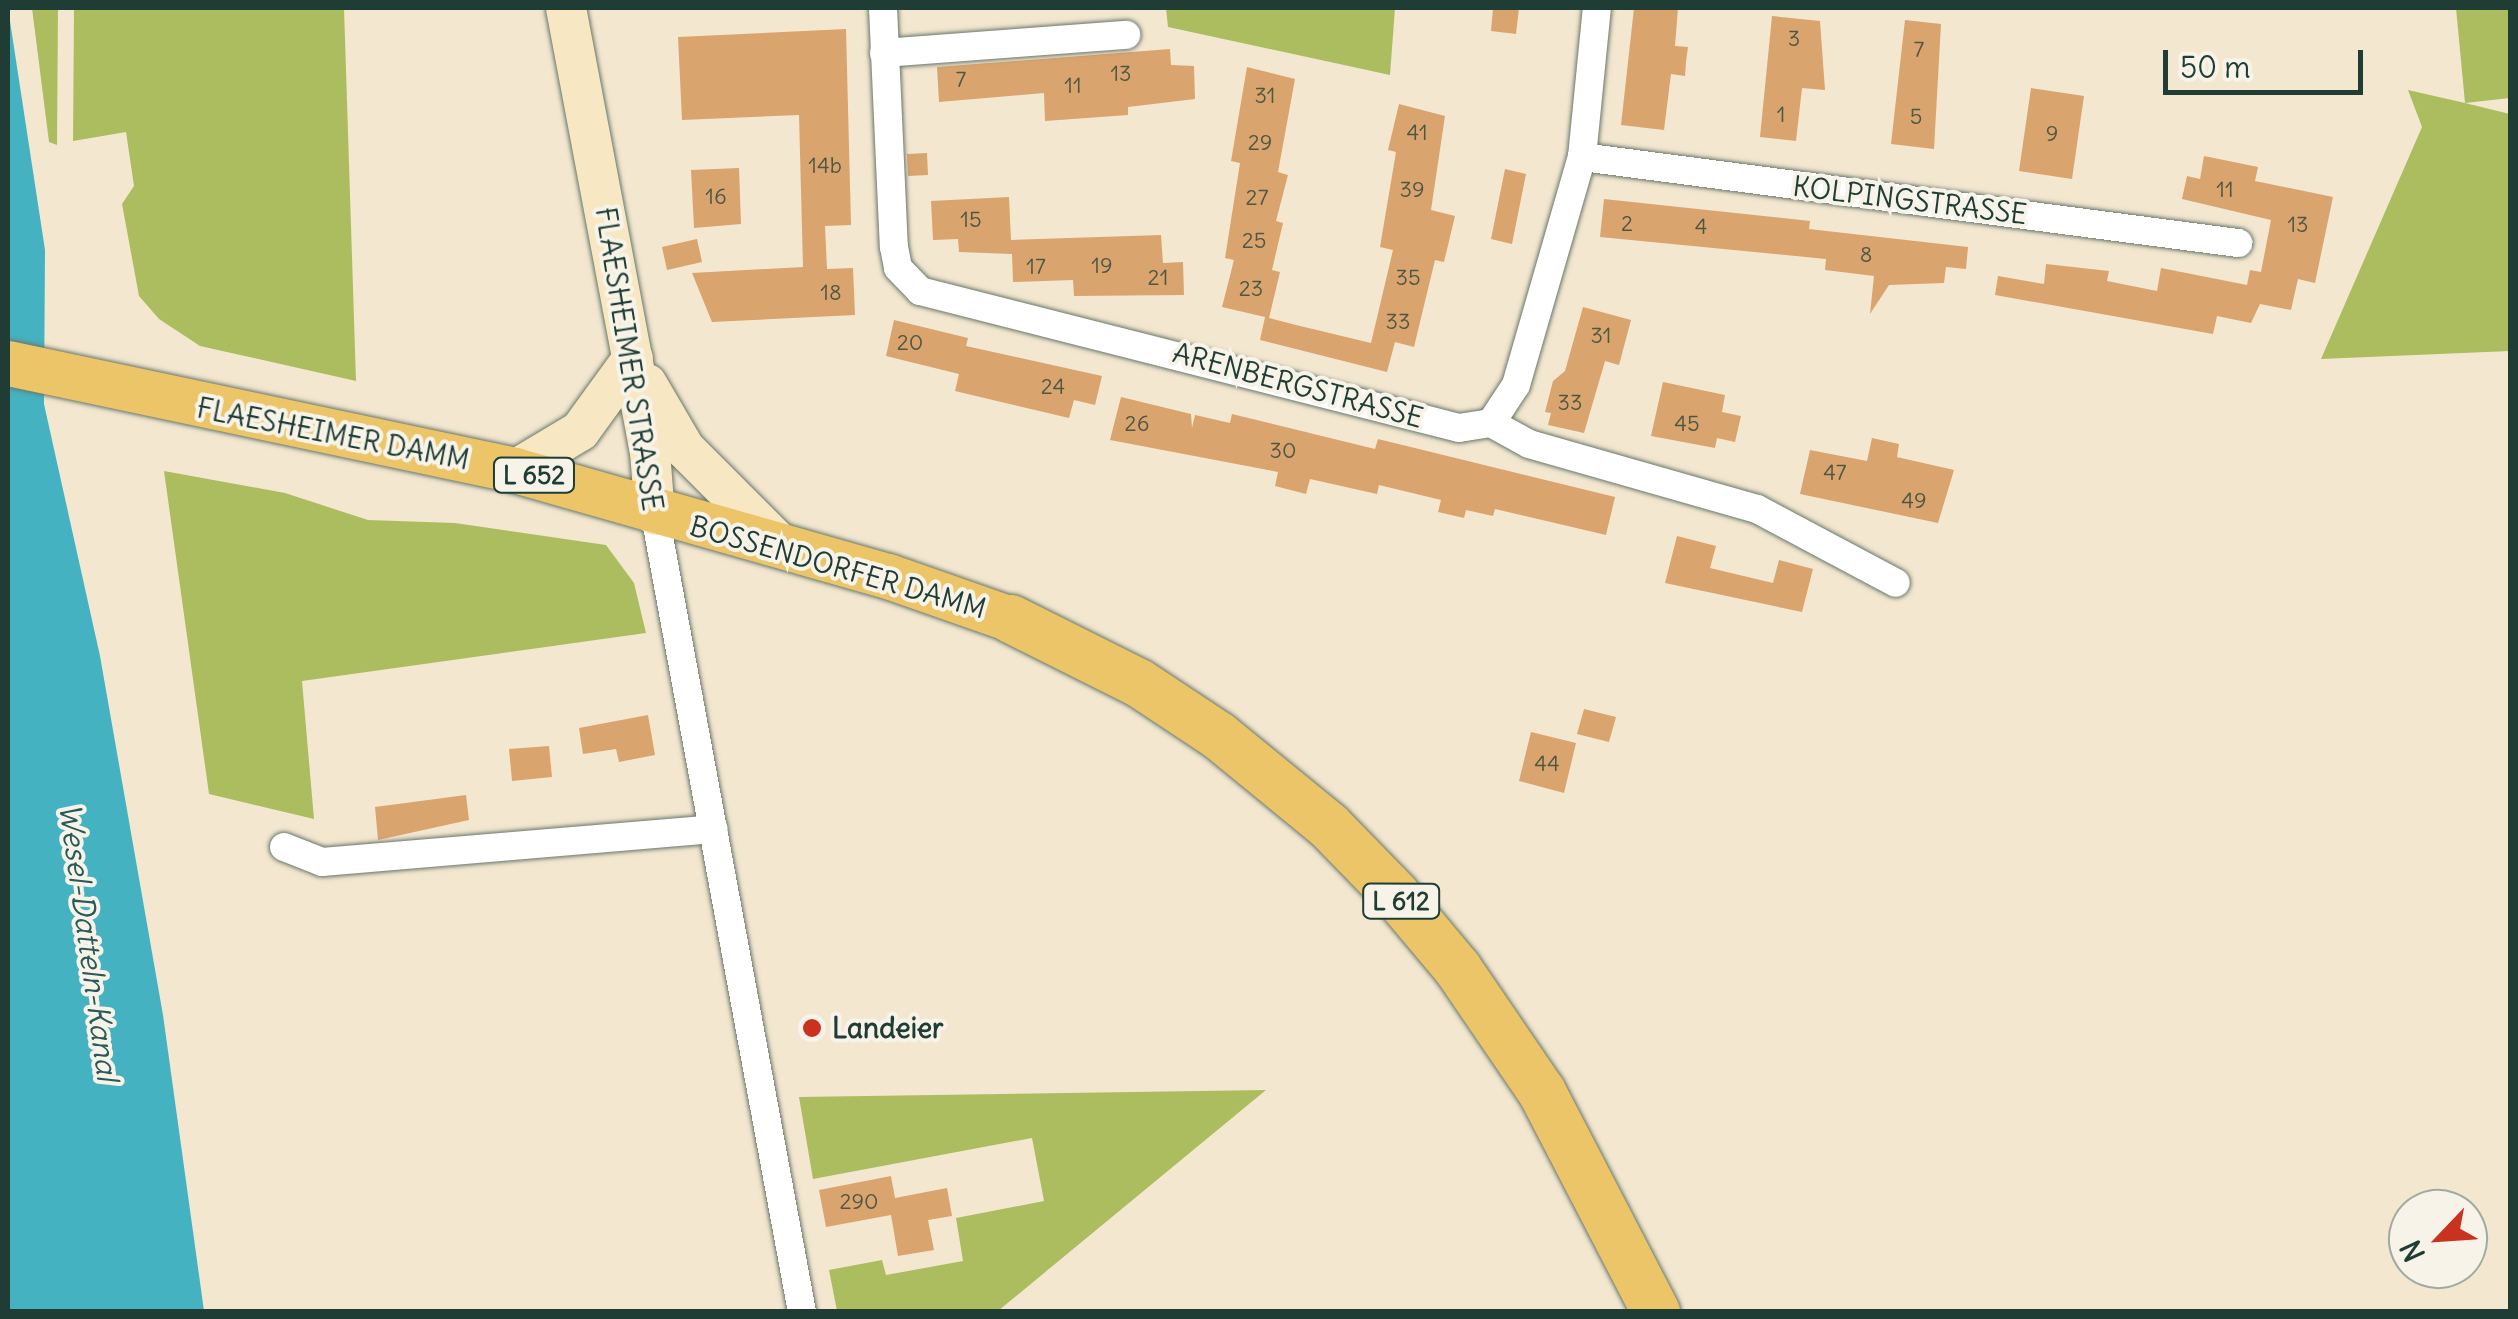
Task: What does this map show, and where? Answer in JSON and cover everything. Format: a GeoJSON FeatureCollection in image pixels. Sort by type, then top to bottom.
{"type":"FeatureCollection","features":[{"type":"Feature","properties":{"kind":"highway","name":"BOSSENDORFER DAMM"},"geometry":{"type":"LineString","coordinates":[[1011,618],[1096,658],[1219,736],[1329,826],[1396,895],[1458,968],[1542,1092],[1656,1312]]}},
{"type":"Feature","properties":{"kind":"main road","name":"FLAESHEIMER STRASSE"},"geometry":{"type":"LineString","coordinates":[[566,8],[633,358],[655,514]]}},
{"type":"Feature","properties":{"kind":"main road"},"geometry":{"type":"LineString","coordinates":[[515,470],[580,431],[633,358],[685,449],[781,545]]}},
{"type":"Feature","properties":{"kind":"main road","name":"FLAESHEIMER DAMM"},"geometry":{"type":"LineString","coordinates":[[8,363],[122,391],[515,470],[655,514]]}},
{"type":"Feature","properties":{"kind":"main road","name":"BOSSENDORFER DAMM"},"geometry":{"type":"LineString","coordinates":[[655,514],[781,545],[1011,618]]}},
{"type":"Feature","properties":{"kind":"street","name":"ARENBERGSTRASSE"},"geometry":{"type":"LineString","coordinates":[[883,8],[894,247],[898,268],[920,290],[1459,428],[1490,422]]}},
{"type":"Feature","properties":{"kind":"street"},"geometry":{"type":"LineString","coordinates":[[1597,8],[1582,157],[1516,385],[1490,422],[1528,444],[1758,509],[1896,583]]}},
{"type":"Feature","properties":{"kind":"street"},"geometry":{"type":"LineString","coordinates":[[884,53],[1126,35]]}},
{"type":"Feature","properties":{"kind":"street","name":"KOLPINGSTRASSE"},"geometry":{"type":"LineString","coordinates":[[1582,157],[2238,243]]}},
{"type":"Feature","properties":{"kind":"street","name":"FLAESHEIMER STRASSE"},"geometry":{"type":"LineString","coordinates":[[655,514],[802,1312]]}},
{"type":"Feature","properties":{"kind":"street"},"geometry":{"type":"LineString","coordinates":[[284,847],[322,862],[714,829]]}},
{"type":"Feature","properties":{"kind":"green space"},"geometry":{"type":"Polygon","coordinates":[[[32,8],[58,8],[57,145],[49,142],[32,8]]]}},
{"type":"Feature","properties":{"kind":"green space"},"geometry":{"type":"Polygon","coordinates":[[[74,8],[344,8],[356,381],[200,346],[159,319],[139,296],[122,204],[134,186],[126,132],[73,141],[74,8]]]}},
{"type":"Feature","properties":{"kind":"green space"},"geometry":{"type":"Polygon","coordinates":[[[1166,8],[1395,8],[1390,75],[1168,27],[1166,8]]]}},
{"type":"Feature","properties":{"kind":"green space"},"geometry":{"type":"Polygon","coordinates":[[[2456,8],[2510,8],[2510,98],[2465,103],[2456,8]]]}},
{"type":"Feature","properties":{"kind":"green space"},"geometry":{"type":"Polygon","coordinates":[[[2408,90],[2510,114],[2510,351],[2321,359],[2422,127],[2408,90]]]}},
{"type":"Feature","properties":{"kind":"green space"},"geometry":{"type":"Polygon","coordinates":[[[164,471],[285,493],[368,520],[455,523],[606,545],[634,583],[646,633],[302,681],[314,819],[209,794],[164,471]]]}},
{"type":"Feature","properties":{"kind":"green space"},"geometry":{"type":"Polygon","coordinates":[[[1266,1090],[998,1311],[837,1311],[829,1270],[882,1260],[886,1275],[963,1261],[956,1218],[1044,1201],[1032,1138],[813,1179],[799,1097],[1266,1090]]]}},
{"type":"Feature","properties":{"kind":"water","name":"Wesel-Datteln-Kanal"},"geometry":{"type":"Polygon","coordinates":[[[8,8],[45,250],[44,404],[100,656],[163,1015],[204,1311],[8,1312],[8,8]]]}},
{"type":"Feature","properties":{"kind":"building"},"geometry":{"type":"Polygon","coordinates":[[[1493,8],[1519,8],[1516,34],[1491,31],[1493,8]]]}},
{"type":"Feature","properties":{"kind":"building"},"geometry":{"type":"Polygon","coordinates":[[[1634,8],[1678,8],[1675,46],[1688,47],[1685,76],[1671,74],[1664,130],[1621,125],[1634,8]]]}},
{"type":"Feature","properties":{"kind":"building"},"geometry":{"type":"Polygon","coordinates":[[[1772,16],[1820,21],[1825,90],[1802,88],[1796,141],[1760,137],[1772,16]]]}},
{"type":"Feature","properties":{"kind":"building"},"geometry":{"type":"Polygon","coordinates":[[[1905,20],[1941,24],[1934,149],[1891,144],[1905,20]]]}},
{"type":"Feature","properties":{"kind":"building"},"geometry":{"type":"Polygon","coordinates":[[[846,29],[851,225],[825,226],[827,269],[853,268],[855,315],[712,322],[692,273],[803,267],[799,115],[682,120],[678,37],[846,29]]]}},
{"type":"Feature","properties":{"kind":"building"},"geometry":{"type":"Polygon","coordinates":[[[1170,49],[1171,65],[1194,66],[1195,99],[1128,107],[1128,115],[1045,121],[1044,93],[939,102],[937,67],[1170,49]]]}},
{"type":"Feature","properties":{"kind":"building"},"geometry":{"type":"Polygon","coordinates":[[[1247,67],[1295,79],[1278,172],[1288,175],[1276,221],[1283,223],[1272,270],[1280,272],[1269,318],[1296,325],[1371,343],[1393,250],[1380,247],[1396,152],[1388,150],[1399,104],[1445,116],[1431,210],[1455,216],[1444,262],[1435,260],[1414,347],[1395,342],[1387,372],[1260,340],[1265,317],[1222,307],[1234,260],[1225,258],[1240,163],[1231,161],[1247,67]]]}},
{"type":"Feature","properties":{"kind":"building"},"geometry":{"type":"Polygon","coordinates":[[[2031,88],[2084,96],[2072,179],[2019,171],[2031,88]]]}},
{"type":"Feature","properties":{"kind":"building"},"geometry":{"type":"Polygon","coordinates":[[[927,153],[928,175],[908,176],[907,154],[927,153]]]}},
{"type":"Feature","properties":{"kind":"building"},"geometry":{"type":"Polygon","coordinates":[[[2204,156],[2258,167],[2255,181],[2333,197],[2315,283],[2298,279],[2291,310],[2260,304],[2251,323],[2217,316],[2213,334],[1995,295],[1998,276],[2044,284],[2046,264],[2109,271],[2107,281],[2157,291],[2161,268],[2247,285],[2250,270],[2261,272],[2271,220],[2182,199],[2187,176],[2200,179],[2204,156]]]}},
{"type":"Feature","properties":{"kind":"building"},"geometry":{"type":"Polygon","coordinates":[[[739,168],[741,224],[694,228],[691,170],[739,168]]]}},
{"type":"Feature","properties":{"kind":"building"},"geometry":{"type":"Polygon","coordinates":[[[1505,169],[1526,174],[1512,244],[1491,239],[1505,169]]]}},
{"type":"Feature","properties":{"kind":"building"},"geometry":{"type":"Polygon","coordinates":[[[1009,197],[1011,240],[1161,235],[1163,263],[1183,262],[1184,295],[1074,296],[1073,280],[1013,282],[1012,254],[959,252],[958,239],[933,240],[931,201],[1009,197]]]}},
{"type":"Feature","properties":{"kind":"building"},"geometry":{"type":"Polygon","coordinates":[[[1604,199],[1810,221],[1809,229],[1968,247],[1966,269],[1946,267],[1944,283],[1889,285],[1870,314],[1874,276],[1825,270],[1826,259],[1600,237],[1604,199]]]}},
{"type":"Feature","properties":{"kind":"building"},"geometry":{"type":"Polygon","coordinates":[[[697,239],[702,262],[667,270],[662,247],[697,239]]]}},
{"type":"Feature","properties":{"kind":"building"},"geometry":{"type":"Polygon","coordinates":[[[1583,307],[1631,320],[1619,365],[1605,361],[1584,433],[1548,425],[1551,413],[1545,412],[1553,381],[1565,371],[1583,307]]]}},
{"type":"Feature","properties":{"kind":"building"},"geometry":{"type":"Polygon","coordinates":[[[894,320],[968,338],[966,346],[1102,376],[1095,405],[1074,400],[1069,418],[955,391],[959,374],[886,356],[894,320]]]}},
{"type":"Feature","properties":{"kind":"building"},"geometry":{"type":"Polygon","coordinates":[[[1663,382],[1725,395],[1722,412],[1741,416],[1735,442],[1717,438],[1715,448],[1651,436],[1663,382]]]}},
{"type":"Feature","properties":{"kind":"building"},"geometry":{"type":"Polygon","coordinates":[[[1121,397],[1191,414],[1192,428],[1195,415],[1230,423],[1232,414],[1375,449],[1378,439],[1615,497],[1606,535],[1495,509],[1493,516],[1466,510],[1464,518],[1438,512],[1441,500],[1379,485],[1377,494],[1310,479],[1306,494],[1275,486],[1278,472],[1110,440],[1121,397]]]}},
{"type":"Feature","properties":{"kind":"building"},"geometry":{"type":"Polygon","coordinates":[[[1872,438],[1899,444],[1897,457],[1954,470],[1938,523],[1800,494],[1810,450],[1867,461],[1872,438]]]}},
{"type":"Feature","properties":{"kind":"building"},"geometry":{"type":"Polygon","coordinates":[[[1677,536],[1716,546],[1710,568],[1773,583],[1779,560],[1813,569],[1802,612],[1665,583],[1677,536]]]}},
{"type":"Feature","properties":{"kind":"building"},"geometry":{"type":"Polygon","coordinates":[[[1584,709],[1616,717],[1609,742],[1577,734],[1584,709]]]}},
{"type":"Feature","properties":{"kind":"building"},"geometry":{"type":"Polygon","coordinates":[[[648,715],[655,755],[619,762],[616,749],[583,754],[579,728],[648,715]]]}},
{"type":"Feature","properties":{"kind":"building"},"geometry":{"type":"Polygon","coordinates":[[[1531,732],[1576,743],[1564,793],[1519,781],[1531,732]]]}},
{"type":"Feature","properties":{"kind":"building"},"geometry":{"type":"Polygon","coordinates":[[[549,746],[552,777],[512,781],[509,749],[549,746]]]}},
{"type":"Feature","properties":{"kind":"building"},"geometry":{"type":"Polygon","coordinates":[[[466,795],[469,820],[378,840],[375,807],[466,795]]]}},
{"type":"Feature","properties":{"kind":"building"},"geometry":{"type":"Polygon","coordinates":[[[891,1176],[895,1198],[947,1188],[952,1216],[928,1220],[934,1250],[898,1256],[891,1215],[826,1227],[819,1190],[891,1176]]]}},
{"type":"Feature","properties":{"kind":"place","name":"Landeier"},"geometry":{"type":"Point","coordinates":[812,1028]}}]}
